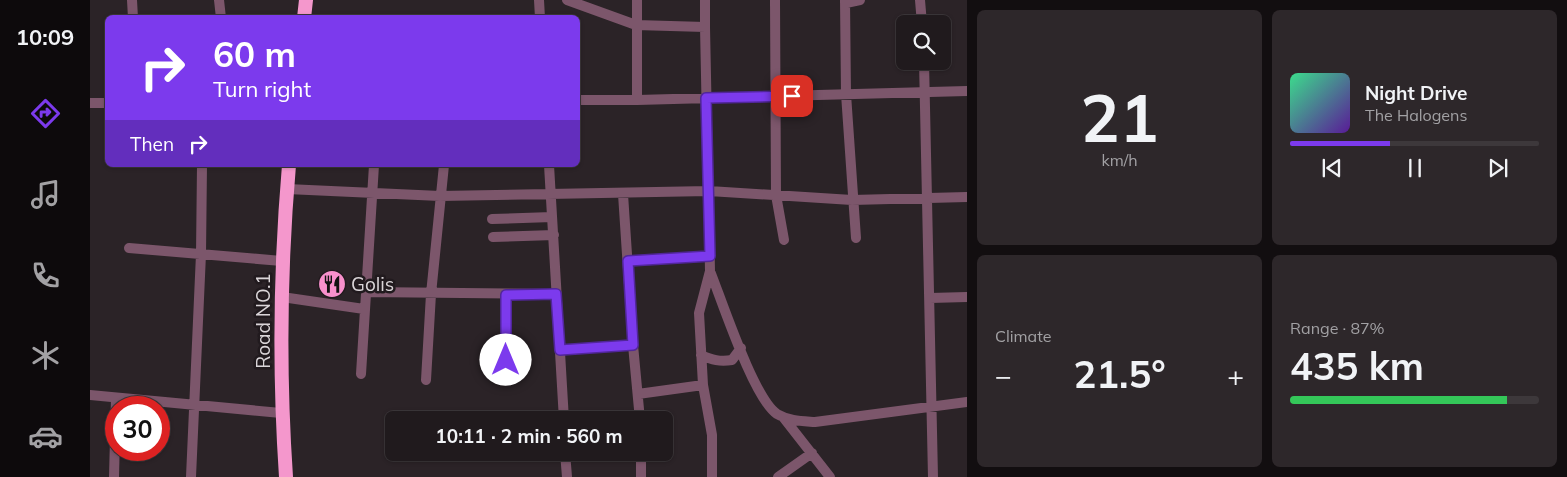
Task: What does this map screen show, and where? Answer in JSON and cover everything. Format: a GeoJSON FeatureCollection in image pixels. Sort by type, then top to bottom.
{"type":"FeatureCollection","features":[{"type":"Feature","properties":{"kind":"highway"},"geometry":{"type":"LineString","coordinates":[[304,15],[306,0]]}},
{"type":"Feature","properties":{"kind":"highway","name":"Road NO.1"},"geometry":{"type":"LineString","coordinates":[[286,477],[281,413],[282,261],[289,167]]}},
{"type":"Feature","properties":{"kind":"street"},"geometry":{"type":"LineString","coordinates":[[132,0],[132,15]]}},
{"type":"Feature","properties":{"kind":"street"},"geometry":{"type":"LineString","coordinates":[[219,0],[221,15]]}},
{"type":"Feature","properties":{"kind":"street"},"geometry":{"type":"LineString","coordinates":[[539,0],[540,15]]}},
{"type":"Feature","properties":{"kind":"street"},"geometry":{"type":"LineString","coordinates":[[567,0],[636,25],[705,26]]}},
{"type":"Feature","properties":{"kind":"street"},"geometry":{"type":"LineString","coordinates":[[637,0],[637,100]]}},
{"type":"Feature","properties":{"kind":"street"},"geometry":{"type":"LineString","coordinates":[[705,0],[710,271],[699,313],[703,385],[712,435],[712,474]]}},
{"type":"Feature","properties":{"kind":"street"},"geometry":{"type":"LineString","coordinates":[[775,0],[776,195],[784,240]]}},
{"type":"Feature","properties":{"kind":"street"},"geometry":{"type":"LineString","coordinates":[[856,238],[846,94],[845,1],[860,0]]}},
{"type":"Feature","properties":{"kind":"street"},"geometry":{"type":"LineString","coordinates":[[920,0],[921,15]]}},
{"type":"Feature","properties":{"kind":"street"},"geometry":{"type":"LineString","coordinates":[[925,70],[933,477]]}},
{"type":"Feature","properties":{"kind":"street"},"geometry":{"type":"LineString","coordinates":[[580,100],[774,97],[967,90]]}},
{"type":"Feature","properties":{"kind":"street"},"geometry":{"type":"LineString","coordinates":[[90,103],[105,103]]}},
{"type":"Feature","properties":{"kind":"street"},"geometry":{"type":"LineString","coordinates":[[190,477],[192,404],[201,254],[202,167]]}},
{"type":"Feature","properties":{"kind":"street"},"geometry":{"type":"LineString","coordinates":[[361,374],[374,167]]}},
{"type":"Feature","properties":{"kind":"street"},"geometry":{"type":"LineString","coordinates":[[426,380],[431,294],[444,167]]}},
{"type":"Feature","properties":{"kind":"street"},"geometry":{"type":"LineString","coordinates":[[549,167],[563,411]]}},
{"type":"Feature","properties":{"kind":"street"},"geometry":{"type":"LineString","coordinates":[[287,189],[440,196],[709,191],[852,200],[967,198]]}},
{"type":"Feature","properties":{"kind":"street"},"geometry":{"type":"LineString","coordinates":[[623,194],[639,411]]}},
{"type":"Feature","properties":{"kind":"street"},"geometry":{"type":"LineString","coordinates":[[492,219],[552,218]]}},
{"type":"Feature","properties":{"kind":"street"},"geometry":{"type":"LineString","coordinates":[[493,237],[554,235]]}},
{"type":"Feature","properties":{"kind":"street"},"geometry":{"type":"LineString","coordinates":[[129,248],[282,261]]}},
{"type":"Feature","properties":{"kind":"street"},"geometry":{"type":"LineString","coordinates":[[628,261],[710,256]]}},
{"type":"Feature","properties":{"kind":"street"},"geometry":{"type":"LineString","coordinates":[[710,271],[758,393],[769,407],[784,417],[794,421],[815,422],[967,402]]}},
{"type":"Feature","properties":{"kind":"street"},"geometry":{"type":"LineString","coordinates":[[366,292],[506,295],[556,294]]}},
{"type":"Feature","properties":{"kind":"street"},"geometry":{"type":"LineString","coordinates":[[506,295],[506,377]]}},
{"type":"Feature","properties":{"kind":"street"},"geometry":{"type":"LineString","coordinates":[[282,297],[364,309]]}},
{"type":"Feature","properties":{"kind":"street"},"geometry":{"type":"LineString","coordinates":[[930,298],[967,297]]}},
{"type":"Feature","properties":{"kind":"street"},"geometry":{"type":"LineString","coordinates":[[560,350],[633,345]]}},
{"type":"Feature","properties":{"kind":"street"},"geometry":{"type":"LineString","coordinates":[[701,355],[715,361],[732,360],[741,348]]}},
{"type":"Feature","properties":{"kind":"street"},"geometry":{"type":"LineString","coordinates":[[638,394],[703,385]]}},
{"type":"Feature","properties":{"kind":"street"},"geometry":{"type":"LineString","coordinates":[[90,395],[105,397]]}},
{"type":"Feature","properties":{"kind":"street"},"geometry":{"type":"LineString","coordinates":[[170,402],[281,413]]}},
{"type":"Feature","properties":{"kind":"street"},"geometry":{"type":"LineString","coordinates":[[784,417],[830,477]]}},
{"type":"Feature","properties":{"kind":"street"},"geometry":{"type":"LineString","coordinates":[[778,477],[812,453]]}},
{"type":"Feature","properties":{"kind":"street"},"geometry":{"type":"LineString","coordinates":[[114,461],[114,477]]}},
{"type":"Feature","properties":{"kind":"street"},"geometry":{"type":"LineString","coordinates":[[566,461],[567,477]]}},
{"type":"Feature","properties":{"kind":"street"},"geometry":{"type":"LineString","coordinates":[[641,461],[641,477]]}},
{"type":"Feature","properties":{"kind":"place","name":"Golis"},"geometry":{"type":"Point","coordinates":[332,284]}},
{"type":"Feature","properties":{"kind":"route"},"geometry":{"type":"LineString","coordinates":[[506,360],[506,295],[556,294],[560,350],[633,345],[628,261],[710,256],[706,98],[792,96]]}}]}
